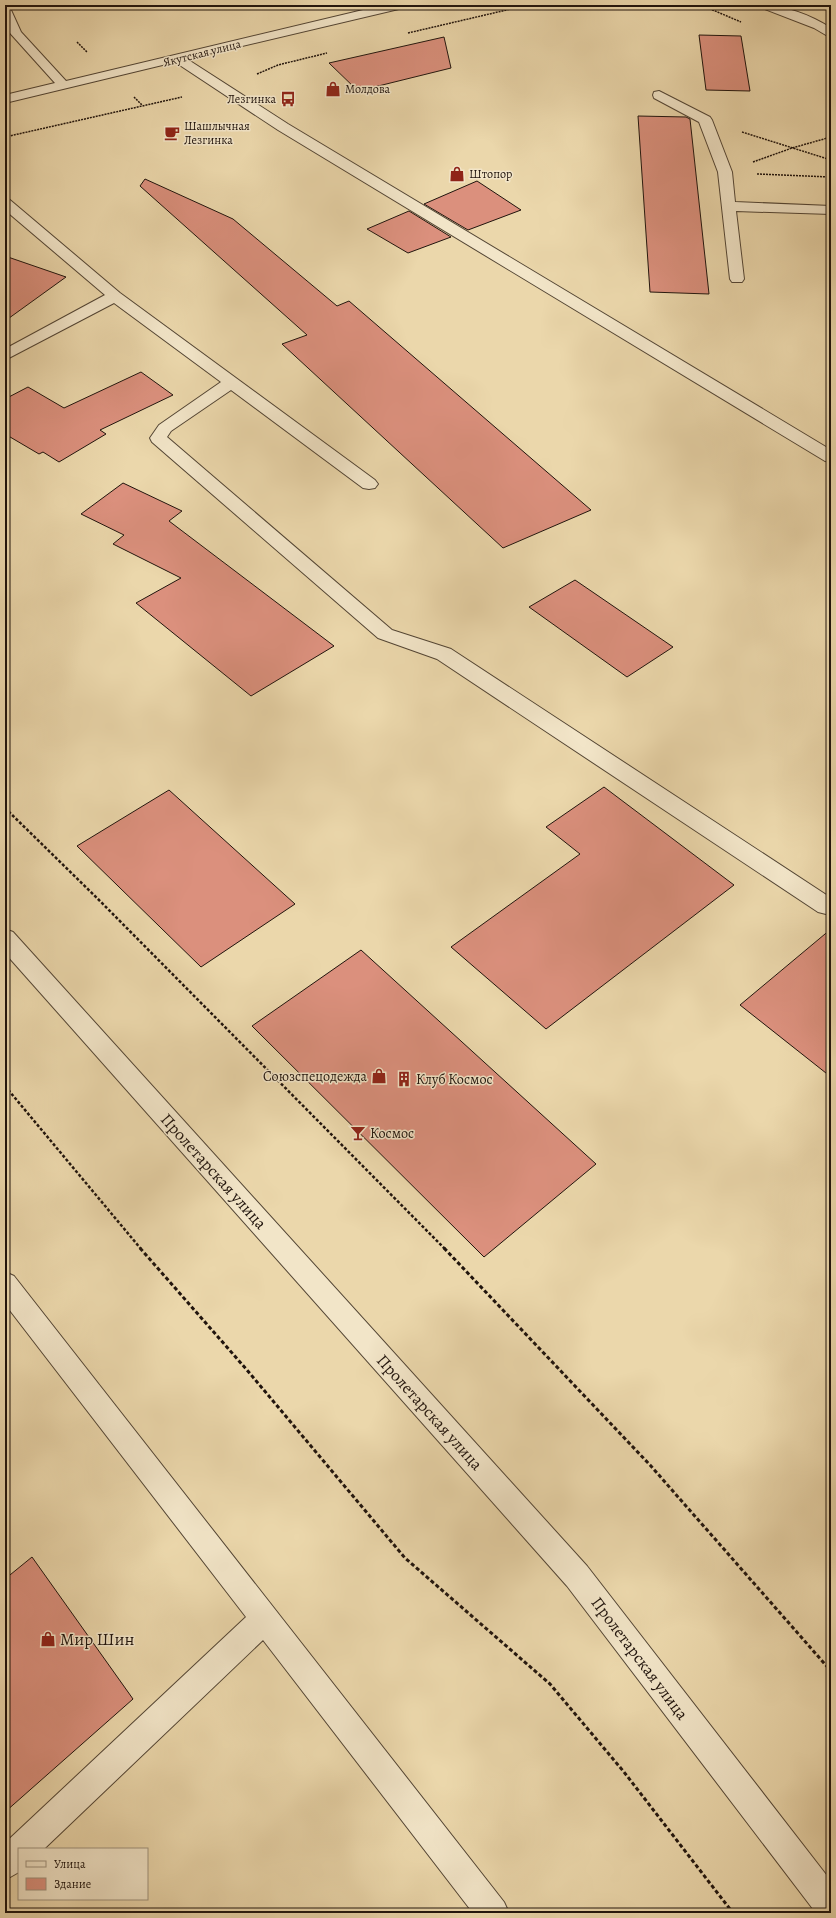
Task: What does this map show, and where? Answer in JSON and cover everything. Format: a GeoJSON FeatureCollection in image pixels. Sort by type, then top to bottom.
{"type":"FeatureCollection","features":[{"type":"Feature","properties":{"kind":"street","name":"Якутская улица"},"geometry":{"type":"LineString","coordinates":[[5,99],[178,59],[398,5]]}},
{"type":"Feature","properties":{"kind":"street"},"geometry":{"type":"LineString","coordinates":[[766,5],[818,25],[831,34]]}},
{"type":"Feature","properties":{"kind":"street"},"geometry":{"type":"LineString","coordinates":[[5,10],[16,33],[64,86]]}},
{"type":"Feature","properties":{"kind":"street"},"geometry":{"type":"LineString","coordinates":[[5,30],[33,52]]}},
{"type":"Feature","properties":{"kind":"street"},"geometry":{"type":"LineString","coordinates":[[178,59],[283,128],[831,457]]}},
{"type":"Feature","properties":{"kind":"street"},"geometry":{"type":"LineString","coordinates":[[659,95],[705,120],[725,172],[737,279]]}},
{"type":"Feature","properties":{"kind":"street"},"geometry":{"type":"LineString","coordinates":[[5,203],[115,296],[369,484]]}},
{"type":"Feature","properties":{"kind":"street"},"geometry":{"type":"LineString","coordinates":[[728,206],[831,210]]}},
{"type":"Feature","properties":{"kind":"street"},"geometry":{"type":"LineString","coordinates":[[5,355],[115,296]]}},
{"type":"Feature","properties":{"kind":"street"},"geometry":{"type":"LineString","coordinates":[[232,382],[165,428],[158,438],[384,634],[444,654],[826,906]]}},
{"type":"Feature","properties":{"kind":"street","name":"Пролетарская улица"},"geometry":{"type":"LineString","coordinates":[[5,938],[577,1576],[831,1907]]}},
{"type":"Feature","properties":{"kind":"street"},"geometry":{"type":"LineString","coordinates":[[5,1284],[493,1913]]}},
{"type":"Feature","properties":{"kind":"street"},"geometry":{"type":"LineString","coordinates":[[22,1848],[265,1619]]}},
{"type":"Feature","properties":{"kind":"street"},"geometry":{"type":"LineString","coordinates":[[5,1864],[18,1852]]}},
{"type":"Feature","properties":{"kind":"path"},"geometry":{"type":"LineString","coordinates":[[402,35],[528,5]]}},
{"type":"Feature","properties":{"kind":"path"},"geometry":{"type":"LineString","coordinates":[[5,137],[142,105],[223,89],[278,65],[332,52]]}},
{"type":"Feature","properties":{"kind":"path"},"geometry":{"type":"LineString","coordinates":[[705,120],[831,160]]}},
{"type":"Feature","properties":{"kind":"path"},"geometry":{"type":"LineString","coordinates":[[725,172],[792,148],[831,137]]}},
{"type":"Feature","properties":{"kind":"path"},"geometry":{"type":"LineString","coordinates":[[725,172],[831,177]]}},
{"type":"Feature","properties":{"kind":"path"},"geometry":{"type":"LineString","coordinates":[[5,808],[98,898],[432,1236],[650,1465],[831,1671]]}},
{"type":"Feature","properties":{"kind":"path"},"geometry":{"type":"LineString","coordinates":[[5,1086],[128,1235],[247,1370],[405,1558],[550,1684],[624,1772],[733,1913]]}},
{"type":"Feature","properties":{"kind":"building"},"geometry":{"type":"Polygon","coordinates":[[[699,35],[741,36],[750,91],[706,90],[699,35]]]}},
{"type":"Feature","properties":{"kind":"building"},"geometry":{"type":"Polygon","coordinates":[[[444,37],[451,68],[358,91],[329,63],[444,37]]]}},
{"type":"Feature","properties":{"kind":"building"},"geometry":{"type":"Polygon","coordinates":[[[638,116],[686,117],[690,119],[709,294],[650,292],[638,116]]]}},
{"type":"Feature","properties":{"kind":"building"},"geometry":{"type":"Polygon","coordinates":[[[145,179],[233,219],[337,306],[349,301],[591,510],[503,548],[282,344],[307,335],[140,186],[145,179]]]}},
{"type":"Feature","properties":{"kind":"building"},"geometry":{"type":"Polygon","coordinates":[[[477,181],[521,210],[468,230],[424,204],[477,181]]]}},
{"type":"Feature","properties":{"kind":"building"},"geometry":{"type":"Polygon","coordinates":[[[409,211],[451,237],[408,253],[367,229],[409,211]]]}},
{"type":"Feature","properties":{"kind":"building"},"geometry":{"type":"Polygon","coordinates":[[[5,256],[66,277],[5,321],[5,256]]]}},
{"type":"Feature","properties":{"kind":"building"},"geometry":{"type":"Polygon","coordinates":[[[141,372],[173,395],[100,430],[106,434],[59,462],[43,452],[39,454],[5,434],[5,399],[28,387],[64,408],[141,372]]]}},
{"type":"Feature","properties":{"kind":"building"},"geometry":{"type":"Polygon","coordinates":[[[123,483],[182,511],[169,521],[334,646],[251,696],[136,603],[181,578],[113,544],[124,535],[81,514],[123,483]]]}},
{"type":"Feature","properties":{"kind":"building"},"geometry":{"type":"Polygon","coordinates":[[[575,580],[673,647],[627,677],[529,607],[575,580]]]}},
{"type":"Feature","properties":{"kind":"building"},"geometry":{"type":"Polygon","coordinates":[[[604,787],[734,885],[546,1029],[451,947],[580,854],[546,827],[604,787]]]}},
{"type":"Feature","properties":{"kind":"building"},"geometry":{"type":"Polygon","coordinates":[[[169,790],[295,904],[201,967],[77,846],[169,790]]]}},
{"type":"Feature","properties":{"kind":"building"},"geometry":{"type":"Polygon","coordinates":[[[831,929],[831,1077],[740,1005],[831,929]]]}},
{"type":"Feature","properties":{"kind":"building","name":"Клуб Космос"},"geometry":{"type":"Polygon","coordinates":[[[361,950],[596,1164],[484,1257],[252,1026],[361,950]]]}},
{"type":"Feature","properties":{"kind":"building","name":"Мир Шин"},"geometry":{"type":"Polygon","coordinates":[[[32,1557],[133,1699],[5,1812],[5,1579],[32,1557]]]}},
{"type":"Feature","properties":{"kind":"place","name":"Молдова"},"geometry":{"type":"Point","coordinates":[333,89]}},
{"type":"Feature","properties":{"kind":"place","name":"Лезгинка"},"geometry":{"type":"Point","coordinates":[288,99]}},
{"type":"Feature","properties":{"kind":"place","name":"Шашлычная Лезгинка"},"geometry":{"type":"Point","coordinates":[172,133]}},
{"type":"Feature","properties":{"kind":"place","name":"Штопор"},"geometry":{"type":"Point","coordinates":[457,174]}},
{"type":"Feature","properties":{"kind":"place","name":"Союзспецодежда"},"geometry":{"type":"Point","coordinates":[379,1076]}},
{"type":"Feature","properties":{"kind":"place","name":"Клуб Космос"},"geometry":{"type":"Point","coordinates":[404,1079]}},
{"type":"Feature","properties":{"kind":"place","name":"Космос"},"geometry":{"type":"Point","coordinates":[358,1133]}},
{"type":"Feature","properties":{"kind":"place","name":"Мир Шин"},"geometry":{"type":"Point","coordinates":[48,1639]}}]}
